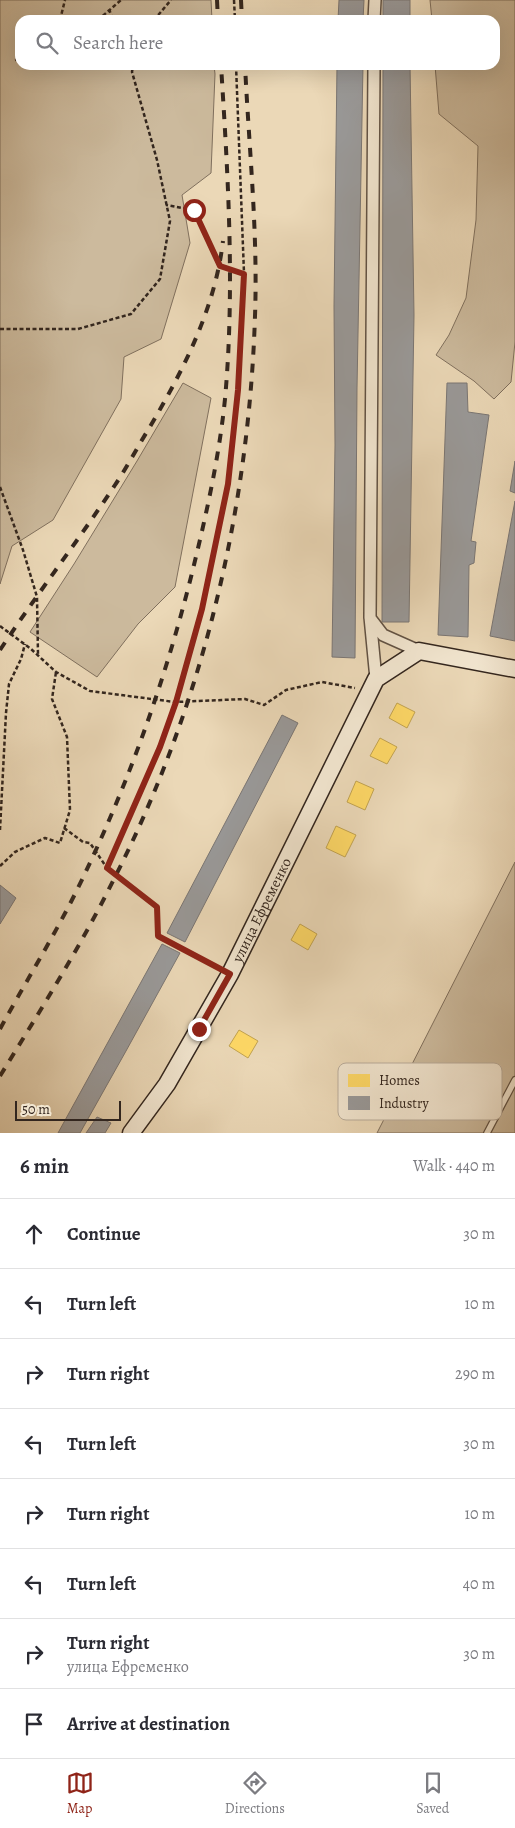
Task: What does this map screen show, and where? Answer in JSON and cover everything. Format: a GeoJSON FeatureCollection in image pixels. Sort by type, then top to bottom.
{"type":"FeatureCollection","features":[{"type":"Feature","properties":{"kind":"street"},"geometry":{"type":"LineString","coordinates":[[374,15],[375,0]]}},
{"type":"Feature","properties":{"kind":"street"},"geometry":{"type":"LineString","coordinates":[[373,684],[370,617],[374,70]]}},
{"type":"Feature","properties":{"kind":"street"},"geometry":{"type":"LineString","coordinates":[[370,617],[383,635],[419,651],[515,669]]}},
{"type":"Feature","properties":{"kind":"street"},"geometry":{"type":"LineString","coordinates":[[373,684],[419,651]]}},
{"type":"Feature","properties":{"kind":"street","name":"улица Ефременко"},"geometry":{"type":"LineString","coordinates":[[131,1133],[167,1084],[230,974],[373,684]]}},
{"type":"Feature","properties":{"kind":"lane"},"geometry":{"type":"LineString","coordinates":[[502,1105],[515,1080]]}},
{"type":"Feature","properties":{"kind":"lane"},"geometry":{"type":"LineString","coordinates":[[487,1133],[494,1120]]}},
{"type":"Feature","properties":{"kind":"path"},"geometry":{"type":"LineString","coordinates":[[61,15],[65,0]]}},
{"type":"Feature","properties":{"kind":"path"},"geometry":{"type":"LineString","coordinates":[[103,15],[121,0]]}},
{"type":"Feature","properties":{"kind":"path"},"geometry":{"type":"LineString","coordinates":[[158,15],[170,0]]}},
{"type":"Feature","properties":{"kind":"path"},"geometry":{"type":"LineString","coordinates":[[234,0],[235,15]]}},
{"type":"Feature","properties":{"kind":"path"},"geometry":{"type":"LineString","coordinates":[[109,9],[111,15]]}},
{"type":"Feature","properties":{"kind":"path"},"geometry":{"type":"LineString","coordinates":[[0,329],[78,329],[131,314],[160,279],[170,222],[157,160],[132,70]]}},
{"type":"Feature","properties":{"kind":"path"},"geometry":{"type":"LineString","coordinates":[[107,868],[160,747],[176,702],[202,609],[228,484],[238,390],[244,274],[236,70]]}},
{"type":"Feature","properties":{"kind":"path"},"geometry":{"type":"LineString","coordinates":[[166,205],[194,210],[220,266],[244,274]]}},
{"type":"Feature","properties":{"kind":"path"},"geometry":{"type":"LineString","coordinates":[[0,487],[23,550],[37,597],[38,655]]}},
{"type":"Feature","properties":{"kind":"path"},"geometry":{"type":"LineString","coordinates":[[0,626],[25,644],[56,672],[90,691],[176,702],[245,699],[264,705],[286,690],[322,682],[373,684]]}},
{"type":"Feature","properties":{"kind":"path"},"geometry":{"type":"LineString","coordinates":[[0,830],[9,684],[22,658],[25,644]]}},
{"type":"Feature","properties":{"kind":"path"},"geometry":{"type":"LineString","coordinates":[[0,866],[16,852],[45,838],[60,843],[70,810],[67,736],[52,699],[56,672]]}},
{"type":"Feature","properties":{"kind":"path"},"geometry":{"type":"LineString","coordinates":[[64,828],[83,842],[90,843],[107,868],[157,907],[158,936],[230,974]]}},
{"type":"Feature","properties":{"kind":"shaded area"},"geometry":{"type":"Polygon","coordinates":[[[0,0],[211,0],[212,15],[15,15],[15,70],[215,70],[215,74],[211,173],[182,195],[190,243],[161,339],[124,357],[121,399],[53,520],[12,546],[0,584],[0,0]]]}},
{"type":"Feature","properties":{"kind":"shaded area"},"geometry":{"type":"Polygon","coordinates":[[[430,0],[515,0],[515,342],[511,382],[494,399],[474,381],[436,355],[449,335],[466,298],[476,220],[478,146],[439,114],[435,70],[500,70],[500,15],[432,15],[430,0]]]}},
{"type":"Feature","properties":{"kind":"shaded area"},"geometry":{"type":"Polygon","coordinates":[[[183,383],[211,398],[175,587],[138,624],[97,677],[30,632],[74,564],[183,383]]]}},
{"type":"Feature","properties":{"kind":"shaded area"},"geometry":{"type":"Polygon","coordinates":[[[515,862],[515,1133],[377,1133],[384,1120],[502,1120],[502,1063],[413,1063],[515,862]]]}},
{"type":"Feature","properties":{"kind":"building: Homes"},"geometry":{"type":"Polygon","coordinates":[[[397,703],[415,712],[407,728],[389,718],[397,703]]]}},
{"type":"Feature","properties":{"kind":"building: Homes"},"geometry":{"type":"Polygon","coordinates":[[[380,738],[397,747],[387,764],[370,756],[380,738]]]}},
{"type":"Feature","properties":{"kind":"building: Homes"},"geometry":{"type":"Polygon","coordinates":[[[356,781],[374,789],[365,810],[347,802],[356,781]]]}},
{"type":"Feature","properties":{"kind":"building: Homes"},"geometry":{"type":"Polygon","coordinates":[[[336,826],[356,835],[345,857],[326,848],[336,826]]]}},
{"type":"Feature","properties":{"kind":"building: Homes"},"geometry":{"type":"Polygon","coordinates":[[[300,924],[317,934],[308,950],[291,940],[300,924]]]}},
{"type":"Feature","properties":{"kind":"building: Homes"},"geometry":{"type":"Polygon","coordinates":[[[239,1030],[258,1041],[248,1058],[229,1046],[239,1030]]]}},
{"type":"Feature","properties":{"kind":"building: Industry"},"geometry":{"type":"Polygon","coordinates":[[[339,0],[364,0],[363,15],[338,15],[339,0]]]}},
{"type":"Feature","properties":{"kind":"building: Industry"},"geometry":{"type":"Polygon","coordinates":[[[383,0],[410,0],[410,15],[383,15],[383,0]]]}},
{"type":"Feature","properties":{"kind":"building: Industry"},"geometry":{"type":"Polygon","coordinates":[[[337,70],[363,70],[357,388],[355,658],[332,657],[335,445],[334,306],[337,70]]]}},
{"type":"Feature","properties":{"kind":"building: Industry"},"geometry":{"type":"Polygon","coordinates":[[[383,70],[410,70],[414,315],[409,622],[382,622],[383,70]]]}},
{"type":"Feature","properties":{"kind":"building: Industry"},"geometry":{"type":"Polygon","coordinates":[[[447,383],[467,383],[468,412],[489,415],[471,541],[476,542],[474,563],[469,565],[468,637],[438,635],[447,383]]]}},
{"type":"Feature","properties":{"kind":"building: Industry"},"geometry":{"type":"Polygon","coordinates":[[[515,461],[515,493],[510,491],[515,461]]]}},
{"type":"Feature","properties":{"kind":"building: Industry"},"geometry":{"type":"Polygon","coordinates":[[[515,501],[515,641],[490,636],[515,501]]]}},
{"type":"Feature","properties":{"kind":"building: Industry"},"geometry":{"type":"Polygon","coordinates":[[[282,715],[298,723],[185,942],[167,933],[282,715]]]}},
{"type":"Feature","properties":{"kind":"building: Industry"},"geometry":{"type":"Polygon","coordinates":[[[0,885],[16,898],[0,924],[0,885]]]}},
{"type":"Feature","properties":{"kind":"building: Industry"},"geometry":{"type":"Polygon","coordinates":[[[162,944],[180,953],[80,1133],[58,1133],[162,944]]]}},
{"type":"Feature","properties":{"kind":"building: Industry"},"geometry":{"type":"Polygon","coordinates":[[[97,1117],[111,1123],[105,1133],[86,1133],[97,1117]]]}},
{"type":"Feature","properties":{"kind":"railway"},"geometry":{"type":"LineString","coordinates":[[217,0],[218,15]]}},
{"type":"Feature","properties":{"kind":"railway"},"geometry":{"type":"LineString","coordinates":[[241,0],[242,15]]}},
{"type":"Feature","properties":{"kind":"railway"},"geometry":{"type":"LineString","coordinates":[[0,1029],[76,892],[128,775],[156,696],[181,615],[212,487],[225,399],[230,316],[229,232],[221,70]]}},
{"type":"Feature","properties":{"kind":"railway"},"geometry":{"type":"LineString","coordinates":[[0,1076],[88,928],[115,877],[146,811],[173,744],[216,604],[231,533],[243,461],[251,388],[255,316],[254,222],[245,70]]}},
{"type":"Feature","properties":{"kind":"railway"},"geometry":{"type":"LineString","coordinates":[[0,650],[115,485],[173,385],[196,339],[205,315],[213,291],[223,241]]}},
{"type":"Feature","properties":{"kind":"route"},"geometry":{"type":"LineString","coordinates":[[194,210],[220,266],[244,274],[238,390],[228,484],[202,609],[176,702],[160,747],[107,868],[157,907],[158,936],[230,974],[199,1029]]}}]}
